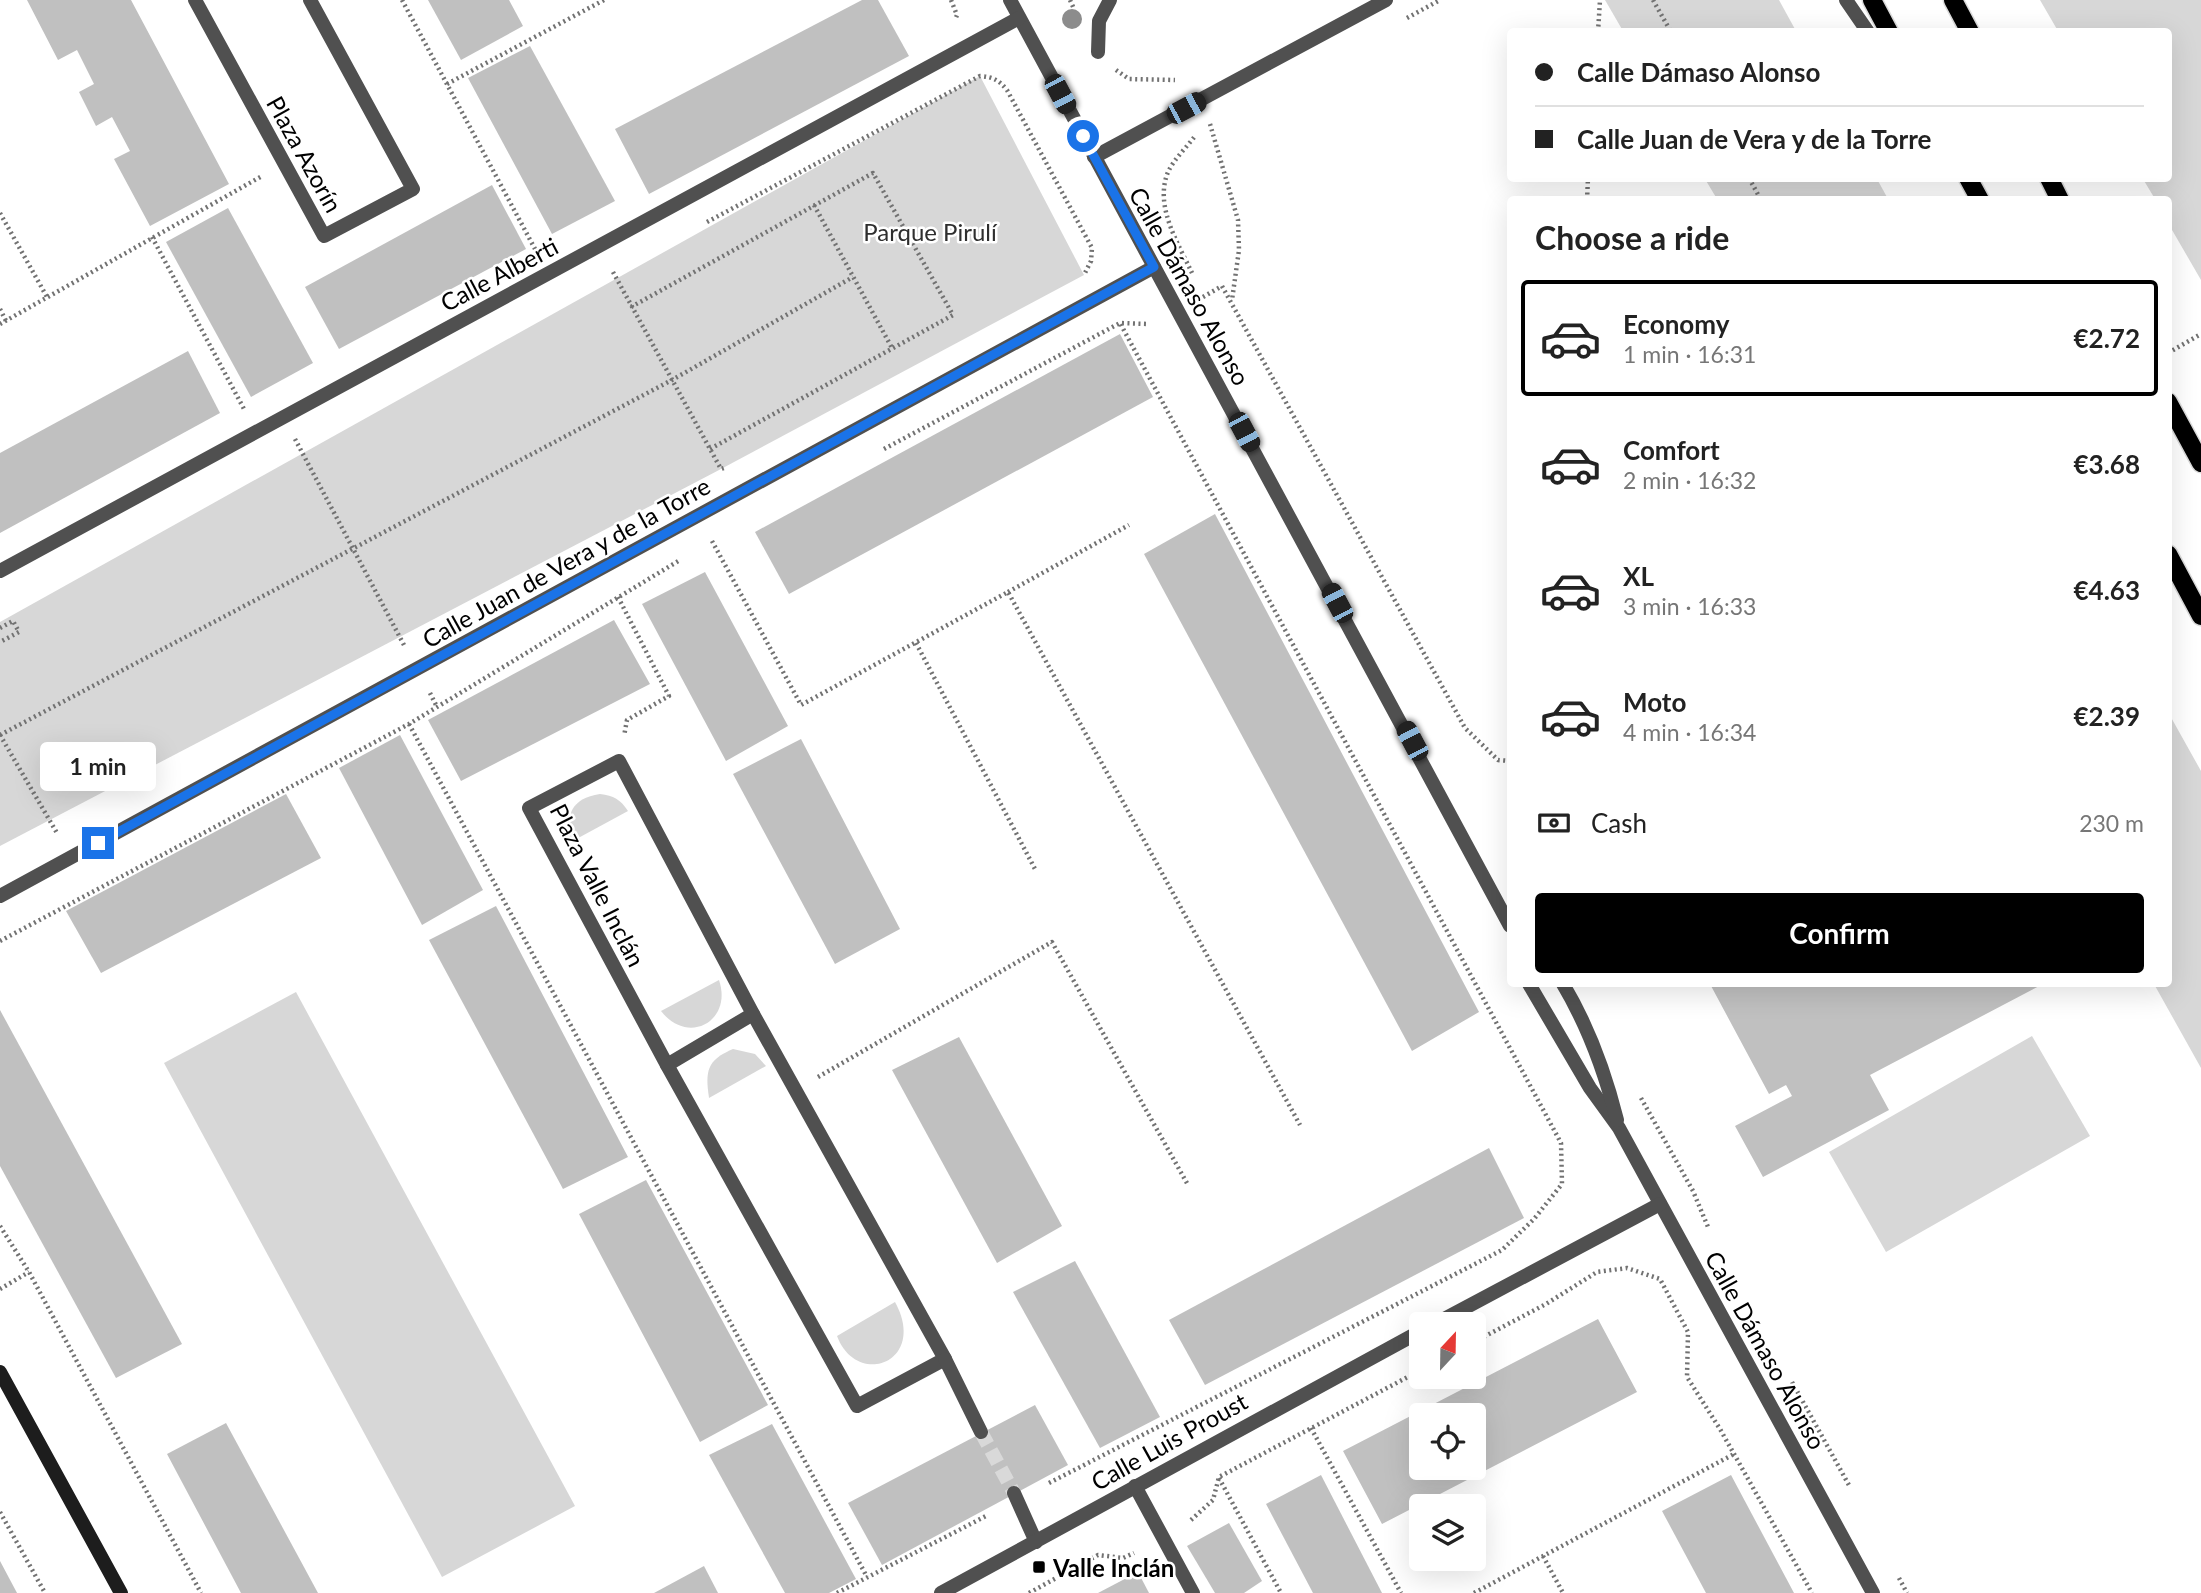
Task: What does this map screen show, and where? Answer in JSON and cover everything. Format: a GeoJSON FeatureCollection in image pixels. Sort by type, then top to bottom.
{"type":"FeatureCollection","features":[{"type":"Feature","properties":{"kind":"main road"},"geometry":{"type":"LineString","coordinates":[[1872,0],[1887,28]]}},
{"type":"Feature","properties":{"kind":"main road"},"geometry":{"type":"LineString","coordinates":[[1953,0],[1968,28]]}},
{"type":"Feature","properties":{"kind":"main road"},"geometry":{"type":"LineString","coordinates":[[2172,409],[2201,463]]}},
{"type":"Feature","properties":{"kind":"main road"},"geometry":{"type":"LineString","coordinates":[[2172,562],[2201,616]]}},
{"type":"Feature","properties":{"kind":"street","name":"Plaza Azorín"},"geometry":{"type":"LineString","coordinates":[[195,0],[324,236],[413,189],[310,0]]}},
{"type":"Feature","properties":{"kind":"street","name":"Calle Dámaso Alonso"},"geometry":{"type":"LineString","coordinates":[[1010,0],[1507,920]]}},
{"type":"Feature","properties":{"kind":"street"},"geometry":{"type":"LineString","coordinates":[[1098,52],[1099,21],[1110,0]]}},
{"type":"Feature","properties":{"kind":"street"},"geometry":{"type":"LineString","coordinates":[[1094,157],[1386,0]]}},
{"type":"Feature","properties":{"kind":"street"},"geometry":{"type":"LineString","coordinates":[[1846,0],[1865,28]]}},
{"type":"Feature","properties":{"kind":"street","name":"Calle Alberti"},"geometry":{"type":"LineString","coordinates":[[0,570],[1019,18]]}},
{"type":"Feature","properties":{"kind":"street","name":"Calle Juan de Vera y de la Torre"},"geometry":{"type":"LineString","coordinates":[[0,896],[1154,267]]}},
{"type":"Feature","properties":{"kind":"street"},"geometry":{"type":"LineString","coordinates":[[619,761],[753,1014],[945,1359],[981,1432]]}},
{"type":"Feature","properties":{"kind":"street","name":"Plaza Valle Inclán"},"geometry":{"type":"LineString","coordinates":[[619,761],[529,808],[667,1065],[857,1406],[945,1359]]}},
{"type":"Feature","properties":{"kind":"street","name":"Calle Dámaso Alonso"},"geometry":{"type":"LineString","coordinates":[[1531,987],[1590,1088],[1619,1128],[1873,1593]]}},
{"type":"Feature","properties":{"kind":"street","name":"Calle Dámaso Alonso"},"geometry":{"type":"LineString","coordinates":[[1564,987],[1595,1048],[1609,1086],[1619,1128]]}},
{"type":"Feature","properties":{"kind":"street"},"geometry":{"type":"LineString","coordinates":[[667,1065],[753,1014]]}},
{"type":"Feature","properties":{"kind":"street"},"geometry":{"type":"LineString","coordinates":[[1457,1312],[1660,1204]]}},
{"type":"Feature","properties":{"kind":"street","name":"Calle Luis Proust"},"geometry":{"type":"LineString","coordinates":[[941,1593],[1409,1338]]}},
{"type":"Feature","properties":{"kind":"street"},"geometry":{"type":"LineString","coordinates":[[1,1375],[121,1593]]}},
{"type":"Feature","properties":{"kind":"street"},"geometry":{"type":"LineString","coordinates":[[1135,1486],[1193,1593]]}},
{"type":"Feature","properties":{"kind":"street"},"geometry":{"type":"LineString","coordinates":[[1014,1493],[1036,1542]]}},
{"type":"Feature","properties":{"kind":"path"},"geometry":{"type":"LineString","coordinates":[[402,0],[542,261]]}},
{"type":"Feature","properties":{"kind":"path"},"geometry":{"type":"LineString","coordinates":[[447,84],[604,0]]}},
{"type":"Feature","properties":{"kind":"path"},"geometry":{"type":"LineString","coordinates":[[951,0],[957,15],[952,28]]}},
{"type":"Feature","properties":{"kind":"path"},"geometry":{"type":"LineString","coordinates":[[1070,0],[1098,52],[1112,67],[1129,79],[1163,81],[1182,77]]}},
{"type":"Feature","properties":{"kind":"path"},"geometry":{"type":"LineString","coordinates":[[1405,19],[1440,0]]}},
{"type":"Feature","properties":{"kind":"path"},"geometry":{"type":"LineString","coordinates":[[1598,28],[1600,0]]}},
{"type":"Feature","properties":{"kind":"path"},"geometry":{"type":"LineString","coordinates":[[1653,0],[1669,28]]}},
{"type":"Feature","properties":{"kind":"path"},"geometry":{"type":"LineString","coordinates":[[699,227],[980,76],[990,77],[1000,80],[1007,90],[1092,248],[1091,261],[1084,275]]}},
{"type":"Feature","properties":{"kind":"path"},"geometry":{"type":"LineString","coordinates":[[1192,273],[1169,225],[1165,184],[1169,169],[1199,131],[1216,118]]}},
{"type":"Feature","properties":{"kind":"path"},"geometry":{"type":"LineString","coordinates":[[1210,123],[1238,220],[1238,250],[1231,303]]}},
{"type":"Feature","properties":{"kind":"path"},"geometry":{"type":"LineString","coordinates":[[0,324],[284,164]]}},
{"type":"Feature","properties":{"kind":"path"},"geometry":{"type":"LineString","coordinates":[[631,307],[873,173],[953,315],[710,449]]}},
{"type":"Feature","properties":{"kind":"path"},"geometry":{"type":"LineString","coordinates":[[814,205],[892,348]]}},
{"type":"Feature","properties":{"kind":"path"},"geometry":{"type":"LineString","coordinates":[[0,213],[47,297]]}},
{"type":"Feature","properties":{"kind":"path"},"geometry":{"type":"LineString","coordinates":[[152,237],[246,412]]}},
{"type":"Feature","properties":{"kind":"path"},"geometry":{"type":"LineString","coordinates":[[625,266],[613,272],[631,307],[721,470],[733,463]]}},
{"type":"Feature","properties":{"kind":"path"},"geometry":{"type":"LineString","coordinates":[[57,832],[0,735],[672,380],[853,277]]}},
{"type":"Feature","properties":{"kind":"path"},"geometry":{"type":"LineString","coordinates":[[1198,285],[1203,298],[1222,286],[1465,728],[1498,760],[1507,761]]}},
{"type":"Feature","properties":{"kind":"path"},"geometry":{"type":"LineString","coordinates":[[0,310],[6,321]]}},
{"type":"Feature","properties":{"kind":"path"},"geometry":{"type":"LineString","coordinates":[[1049,1483],[1502,1250],[1534,1219],[1562,1184],[1561,1143],[1120,323]]}},
{"type":"Feature","properties":{"kind":"path"},"geometry":{"type":"LineString","coordinates":[[880,451],[1120,323],[1149,324]]}},
{"type":"Feature","properties":{"kind":"path"},"geometry":{"type":"LineString","coordinates":[[2172,351],[2201,334]]}},
{"type":"Feature","properties":{"kind":"path"},"geometry":{"type":"LineString","coordinates":[[283,417],[437,707]]}},
{"type":"Feature","properties":{"kind":"path"},"geometry":{"type":"LineString","coordinates":[[296,442],[308,436]]}},
{"type":"Feature","properties":{"kind":"path"},"geometry":{"type":"LineString","coordinates":[[712,541],[801,705],[1129,525]]}},
{"type":"Feature","properties":{"kind":"path"},"geometry":{"type":"LineString","coordinates":[[700,548],[724,534]]}},
{"type":"Feature","properties":{"kind":"path"},"geometry":{"type":"LineString","coordinates":[[0,941],[409,724],[688,555]]}},
{"type":"Feature","properties":{"kind":"path"},"geometry":{"type":"LineString","coordinates":[[1008,593],[1300,1125]]}},
{"type":"Feature","properties":{"kind":"path"},"geometry":{"type":"LineString","coordinates":[[618,597],[669,696],[627,720],[619,761]]}},
{"type":"Feature","properties":{"kind":"path"},"geometry":{"type":"LineString","coordinates":[[0,628],[13,621],[19,632],[0,642]]}},
{"type":"Feature","properties":{"kind":"path"},"geometry":{"type":"LineString","coordinates":[[916,643],[1035,869]]}},
{"type":"Feature","properties":{"kind":"path"},"geometry":{"type":"LineString","coordinates":[[409,724],[867,1577]]}},
{"type":"Feature","properties":{"kind":"path"},"geometry":{"type":"LineString","coordinates":[[796,1089],[1052,942],[1188,1185]]}},
{"type":"Feature","properties":{"kind":"path"},"geometry":{"type":"LineString","coordinates":[[0,1226],[29,1272],[201,1593]]}},
{"type":"Feature","properties":{"kind":"path"},"geometry":{"type":"LineString","coordinates":[[1486,1336],[1546,1304],[1597,1272],[1627,1268],[1660,1279],[1688,1332],[1687,1377],[1734,1454],[1812,1593]]}},
{"type":"Feature","properties":{"kind":"path"},"geometry":{"type":"LineString","coordinates":[[0,1289],[29,1272]]}},
{"type":"Feature","properties":{"kind":"path"},"geometry":{"type":"LineString","coordinates":[[1191,1520],[1213,1500],[1219,1477],[1409,1376]]}},
{"type":"Feature","properties":{"kind":"path"},"geometry":{"type":"LineString","coordinates":[[1311,1428],[1401,1593]]}},
{"type":"Feature","properties":{"kind":"path"},"geometry":{"type":"LineString","coordinates":[[1474,1593],[1734,1454]]}},
{"type":"Feature","properties":{"kind":"path"},"geometry":{"type":"LineString","coordinates":[[1219,1477],[1281,1593]]}},
{"type":"Feature","properties":{"kind":"path"},"geometry":{"type":"LineString","coordinates":[[0,1513],[45,1593]]}},
{"type":"Feature","properties":{"kind":"path"},"geometry":{"type":"LineString","coordinates":[[836,1593],[986,1516]]}},
{"type":"Feature","properties":{"kind":"path"},"geometry":{"type":"LineString","coordinates":[[1029,1593],[1098,1555],[1123,1559],[1135,1553]]}},
{"type":"Feature","properties":{"kind":"path"},"geometry":{"type":"LineString","coordinates":[[1543,1556],[1563,1593]]}},
{"type":"Feature","properties":{"kind":"green space"},"geometry":{"type":"Polygon","coordinates":[[[1605,0],[1779,0],[1794,28],[1621,28],[1605,0]]]}},
{"type":"Feature","properties":{"kind":"green space"},"geometry":{"type":"Polygon","coordinates":[[[2040,0],[2201,0],[2201,280],[2172,230],[2172,196],[2153,196],[2145,182],[2172,182],[2172,28],[2056,28],[2040,0]]]}},
{"type":"Feature","properties":{"kind":"green space","name":"Parque Pirulí"},"geometry":{"type":"Polygon","coordinates":[[[980,76],[1084,275],[721,469],[0,846],[0,622],[980,76]]]}},
{"type":"Feature","properties":{"kind":"green space"},"geometry":{"type":"Polygon","coordinates":[[[1707,182],[1879,182],[1886,196],[1715,196],[1707,182]]]}},
{"type":"Feature","properties":{"kind":"green space"},"geometry":{"type":"Polygon","coordinates":[[[2172,719],[2201,771],[2201,1068],[2156,987],[2172,987],[2172,719]]]}},
{"type":"Feature","properties":{"kind":"green space"},"geometry":{"type":"Polygon","coordinates":[[[600,794],[616,799],[628,811],[569,843],[568,825],[572,810],[582,800],[600,794]]]}},
{"type":"Feature","properties":{"kind":"green space"},"geometry":{"type":"Polygon","coordinates":[[[719,980],[722,995],[720,1007],[714,1017],[705,1024],[683,1027],[661,1011],[719,980]]]}},
{"type":"Feature","properties":{"kind":"green space"},"geometry":{"type":"Polygon","coordinates":[[[296,992],[575,1506],[442,1577],[164,1063],[296,992]]]}},
{"type":"Feature","properties":{"kind":"green space"},"geometry":{"type":"Polygon","coordinates":[[[2032,1036],[2090,1136],[1886,1252],[1829,1152],[2032,1036]]]}},
{"type":"Feature","properties":{"kind":"green space"},"geometry":{"type":"Polygon","coordinates":[[[733,1049],[755,1054],[766,1066],[709,1098],[707,1080],[710,1068],[713,1062],[733,1049]]]}},
{"type":"Feature","properties":{"kind":"green space"},"geometry":{"type":"Polygon","coordinates":[[[895,1302],[903,1323],[903,1340],[896,1353],[886,1361],[873,1364],[859,1361],[847,1352],[837,1336],[895,1302]]]}},
{"type":"Feature","properties":{"kind":"building"},"geometry":{"type":"Polygon","coordinates":[[[27,0],[131,0],[229,184],[150,226],[114,159],[130,151],[112,117],[96,126],[79,92],[94,84],[77,50],[58,60],[27,0]]]}},
{"type":"Feature","properties":{"kind":"building"},"geometry":{"type":"Polygon","coordinates":[[[428,0],[509,0],[523,26],[461,60],[428,0]]]}},
{"type":"Feature","properties":{"kind":"building"},"geometry":{"type":"Polygon","coordinates":[[[862,0],[878,0],[909,56],[649,194],[615,129],[862,0]]]}},
{"type":"Feature","properties":{"kind":"building"},"geometry":{"type":"Polygon","coordinates":[[[530,46],[615,201],[552,234],[468,78],[530,46]]]}},
{"type":"Feature","properties":{"kind":"building"},"geometry":{"type":"Polygon","coordinates":[[[492,185],[526,249],[339,349],[305,287],[492,185]]]}},
{"type":"Feature","properties":{"kind":"building"},"geometry":{"type":"Polygon","coordinates":[[[228,208],[313,363],[251,397],[166,242],[228,208]]]}},
{"type":"Feature","properties":{"kind":"building"},"geometry":{"type":"Polygon","coordinates":[[[1120,334],[1153,397],[789,594],[755,532],[1120,334]]]}},
{"type":"Feature","properties":{"kind":"building"},"geometry":{"type":"Polygon","coordinates":[[[188,351],[220,413],[0,533],[0,453],[188,351]]]}},
{"type":"Feature","properties":{"kind":"building"},"geometry":{"type":"Polygon","coordinates":[[[1215,514],[1479,1012],[1412,1051],[1144,554],[1215,514]]]}},
{"type":"Feature","properties":{"kind":"building"},"geometry":{"type":"Polygon","coordinates":[[[705,572],[788,726],[726,761],[642,604],[705,572]]]}},
{"type":"Feature","properties":{"kind":"building"},"geometry":{"type":"Polygon","coordinates":[[[614,620],[650,684],[461,781],[428,720],[614,620]]]}},
{"type":"Feature","properties":{"kind":"building"},"geometry":{"type":"Polygon","coordinates":[[[400,735],[483,890],[422,925],[339,768],[400,735]]]}},
{"type":"Feature","properties":{"kind":"building"},"geometry":{"type":"Polygon","coordinates":[[[801,739],[900,929],[835,964],[733,774],[801,739]]]}},
{"type":"Feature","properties":{"kind":"building"},"geometry":{"type":"Polygon","coordinates":[[[286,794],[321,858],[101,973],[66,911],[286,794]]]}},
{"type":"Feature","properties":{"kind":"building"},"geometry":{"type":"Polygon","coordinates":[[[496,906],[628,1157],[563,1189],[429,940],[496,906]]]}},
{"type":"Feature","properties":{"kind":"building"},"geometry":{"type":"Polygon","coordinates":[[[1712,987],[2037,987],[1870,1075],[1889,1110],[1763,1177],[1735,1126],[1792,1096],[1786,1085],[1769,1094],[1712,987]]]}},
{"type":"Feature","properties":{"kind":"building"},"geometry":{"type":"Polygon","coordinates":[[[0,1010],[182,1344],[116,1378],[0,1166],[0,1010]]]}},
{"type":"Feature","properties":{"kind":"building"},"geometry":{"type":"Polygon","coordinates":[[[959,1037],[1062,1226],[997,1263],[892,1070],[959,1037]]]}},
{"type":"Feature","properties":{"kind":"building"},"geometry":{"type":"Polygon","coordinates":[[[1489,1148],[1524,1218],[1205,1385],[1169,1320],[1489,1148]]]}},
{"type":"Feature","properties":{"kind":"building"},"geometry":{"type":"Polygon","coordinates":[[[646,1180],[768,1405],[700,1442],[579,1214],[646,1180]]]}},
{"type":"Feature","properties":{"kind":"building"},"geometry":{"type":"Polygon","coordinates":[[[1075,1261],[1160,1417],[1100,1448],[1013,1292],[1075,1261]]]}},
{"type":"Feature","properties":{"kind":"building"},"geometry":{"type":"Polygon","coordinates":[[[1598,1319],[1637,1392],[1486,1470],[1486,1403],[1436,1403],[1461,1390],[1486,1390],[1486,1377],[1598,1319]]]}},
{"type":"Feature","properties":{"kind":"building"},"geometry":{"type":"Polygon","coordinates":[[[1035,1405],[1068,1465],[882,1565],[848,1503],[1035,1405]]]}},
{"type":"Feature","properties":{"kind":"building"},"geometry":{"type":"Polygon","coordinates":[[[1409,1417],[1409,1480],[1467,1480],[1440,1494],[1409,1494],[1409,1510],[1382,1524],[1343,1451],[1409,1417]]]}},
{"type":"Feature","properties":{"kind":"building"},"geometry":{"type":"Polygon","coordinates":[[[226,1423],[318,1593],[241,1593],[167,1454],[226,1423]]]}},
{"type":"Feature","properties":{"kind":"building"},"geometry":{"type":"Polygon","coordinates":[[[772,1424],[856,1579],[829,1593],[785,1593],[709,1455],[772,1424]]]}},
{"type":"Feature","properties":{"kind":"building"},"geometry":{"type":"Polygon","coordinates":[[[1321,1475],[1382,1593],[1313,1593],[1266,1504],[1321,1475]]]}},
{"type":"Feature","properties":{"kind":"building"},"geometry":{"type":"Polygon","coordinates":[[[1731,1475],[1794,1593],[1706,1593],[1662,1511],[1731,1475]]]}},
{"type":"Feature","properties":{"kind":"building"},"geometry":{"type":"Polygon","coordinates":[[[1229,1523],[1262,1581],[1244,1593],[1215,1593],[1187,1546],[1229,1523]]]}},
{"type":"Feature","properties":{"kind":"building"},"geometry":{"type":"Polygon","coordinates":[[[0,1561],[17,1593],[0,1593],[0,1561]]]}},
{"type":"Feature","properties":{"kind":"building"},"geometry":{"type":"Polygon","coordinates":[[[704,1566],[718,1593],[654,1593],[704,1566]]]}},
{"type":"Feature","properties":{"kind":"building"},"geometry":{"type":"Polygon","coordinates":[[[1138,1572],[1149,1593],[1098,1593],[1138,1572]]]}},
{"type":"Feature","properties":{"kind":"tunnel"},"geometry":{"type":"LineString","coordinates":[[981,1432],[1014,1493]]}},
{"type":"Feature","properties":{"kind":"place","name":"Valle Inclán"},"geometry":{"type":"Point","coordinates":[1039,1567]}},
{"type":"Feature","properties":{"kind":"route"},"geometry":{"type":"LineString","coordinates":[[98,843],[1154,267],[1083,136]]}}]}
